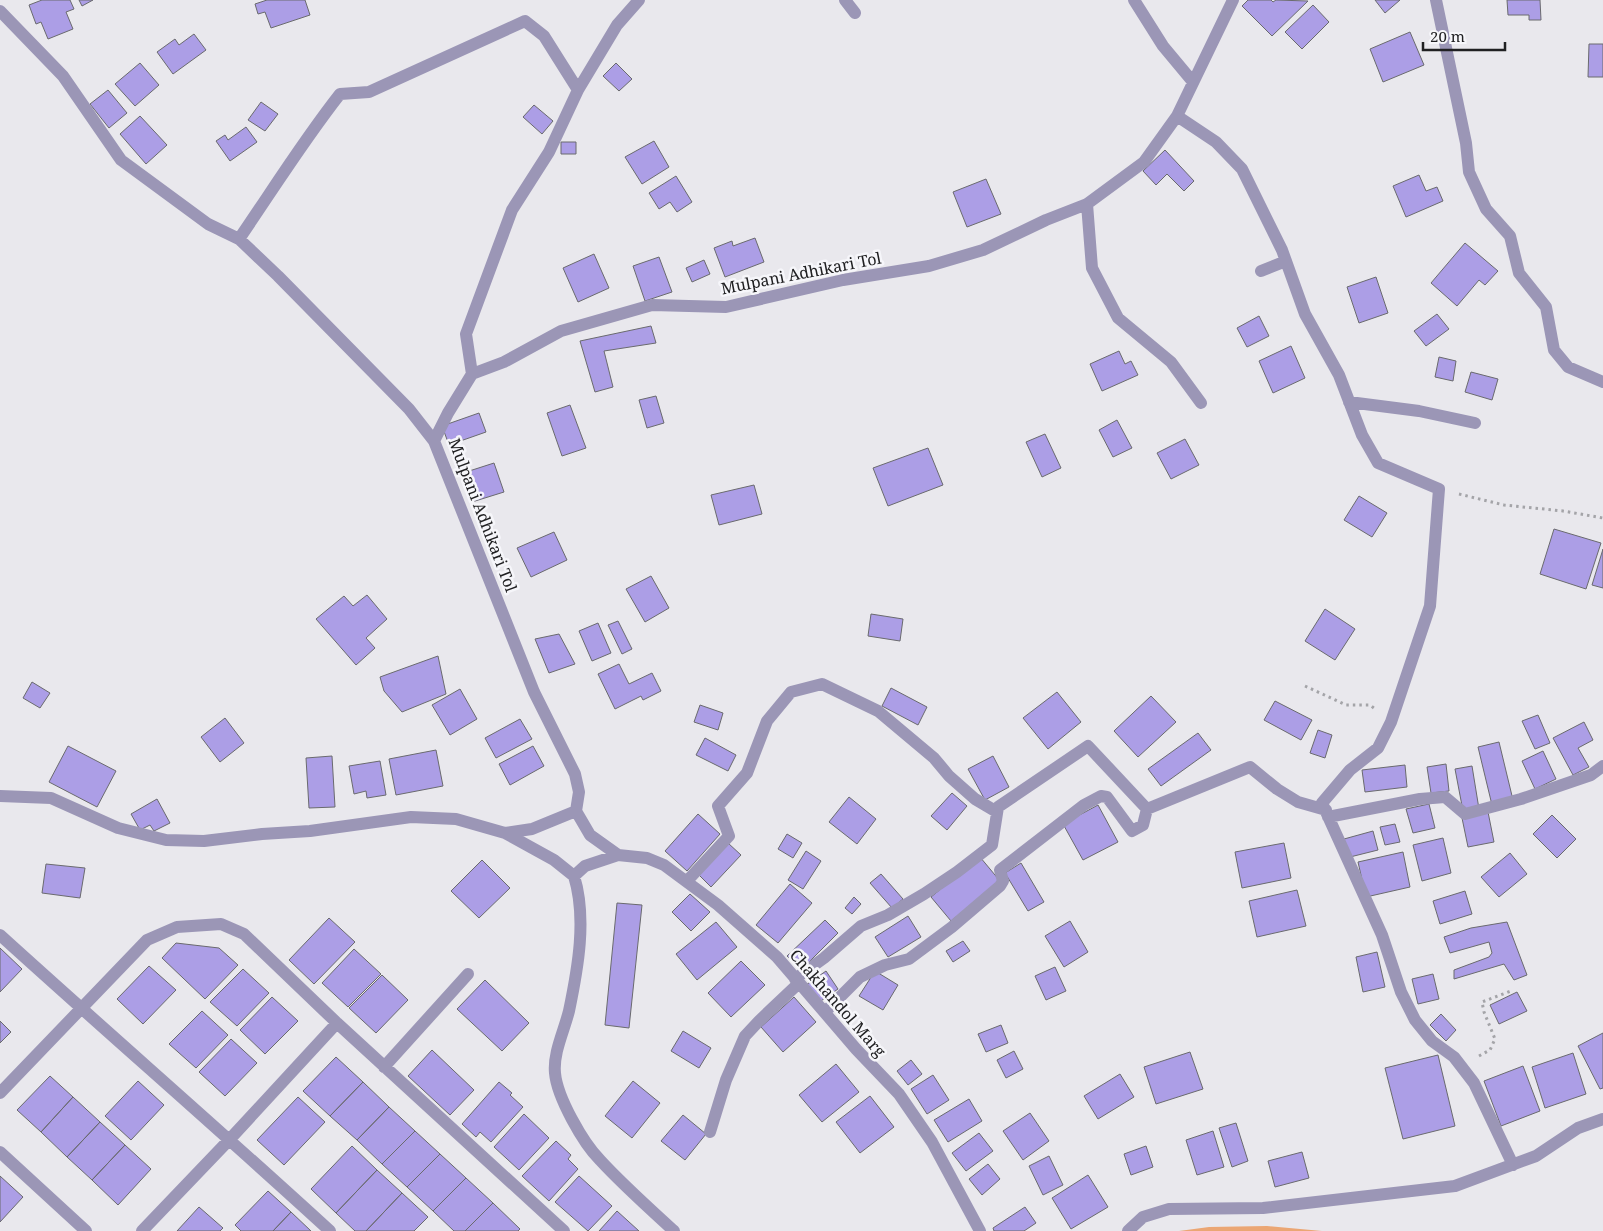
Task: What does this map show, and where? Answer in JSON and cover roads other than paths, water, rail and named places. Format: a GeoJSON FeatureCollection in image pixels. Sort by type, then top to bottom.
{"type":"FeatureCollection","features":[{"type":"Feature","properties":{"kind":"street"},"geometry":{"type":"LineString","coordinates":[[472,374],[466,334],[512,210],[549,152],[578,90],[617,25],[639,0]]}},
{"type":"Feature","properties":{"kind":"street"},"geometry":{"type":"LineString","coordinates":[[844,0],[855,13]]}},
{"type":"Feature","properties":{"kind":"street"},"geometry":{"type":"LineString","coordinates":[[1134,0],[1163,46],[1192,82]]}},
{"type":"Feature","properties":{"kind":"street","name":"Mulpani Adhikari Tol"},"geometry":{"type":"LineString","coordinates":[[576,811],[579,792],[575,774],[534,692],[434,441],[448,413],[472,374],[504,362],[561,331],[652,305],[726,306],[844,280],[929,266],[983,250],[1046,220],[1087,204],[1144,162],[1177,116],[1233,0]]}},
{"type":"Feature","properties":{"kind":"street"},"geometry":{"type":"LineString","coordinates":[[1436,0],[1466,142],[1469,172],[1486,209],[1510,236],[1519,273],[1546,306],[1554,350],[1568,367],[1603,382]]}},
{"type":"Feature","properties":{"kind":"street"},"geometry":{"type":"LineString","coordinates":[[0,11],[62,76],[121,160],[208,224],[239,240],[278,276],[409,409],[434,441]]}},
{"type":"Feature","properties":{"kind":"street"},"geometry":{"type":"LineString","coordinates":[[239,240],[312,130],[340,94],[369,92],[525,21],[544,36],[578,90]]}},
{"type":"Feature","properties":{"kind":"street"},"geometry":{"type":"LineString","coordinates":[[1177,116],[1216,142],[1242,169],[1286,261],[1305,314],[1339,375],[1362,435],[1378,462],[1439,489],[1430,606],[1391,722],[1378,748],[1350,770],[1322,803],[1382,935],[1401,992],[1415,1020],[1432,1041],[1454,1056],[1474,1083],[1513,1165]]}},
{"type":"Feature","properties":{"kind":"street"},"geometry":{"type":"LineString","coordinates":[[1087,204],[1092,268],[1118,318],[1171,362],[1201,403]]}},
{"type":"Feature","properties":{"kind":"street"},"geometry":{"type":"LineString","coordinates":[[1261,271],[1286,261]]}},
{"type":"Feature","properties":{"kind":"street"},"geometry":{"type":"LineString","coordinates":[[1349,402],[1419,411],[1475,424]]}},
{"type":"Feature","properties":{"kind":"street"},"geometry":{"type":"LineString","coordinates":[[687,881],[730,836],[718,806],[747,773],[767,721],[792,692],[822,684],[878,711],[934,758],[949,776],[975,799],[997,812]]}},
{"type":"Feature","properties":{"kind":"street"},"geometry":{"type":"LineString","coordinates":[[710,1132],[726,1080],[745,1036],[797,981],[861,926],[888,915],[924,894],[992,845],[998,807],[1088,746],[1147,809]]}},
{"type":"Feature","properties":{"kind":"street"},"geometry":{"type":"LineString","coordinates":[[1147,809],[1250,767],[1277,790],[1298,802],[1327,814],[1444,797],[1465,814],[1521,799],[1591,775],[1603,766]]}},
{"type":"Feature","properties":{"kind":"street"},"geometry":{"type":"LineString","coordinates":[[0,796],[51,798],[118,828],[166,840],[204,841],[262,834],[310,831],[411,817],[456,818],[506,833],[554,860],[574,876],[578,890],[581,924],[578,960],[555,1072],[559,1094],[573,1122],[598,1159],[674,1231]]}},
{"type":"Feature","properties":{"kind":"street"},"geometry":{"type":"LineString","coordinates":[[825,1012],[860,977],[884,965],[909,959],[952,927],[1000,886],[1003,881],[1000,870],[1084,805],[1101,796],[1107,797],[1132,831],[1143,825],[1147,809]]}},
{"type":"Feature","properties":{"kind":"street"},"geometry":{"type":"LineString","coordinates":[[506,833],[532,829],[576,811],[590,835],[618,855]]}},
{"type":"Feature","properties":{"kind":"street"},"geometry":{"type":"LineString","coordinates":[[574,876],[585,866],[618,855]]}},
{"type":"Feature","properties":{"kind":"street","name":"Chakhandol Marg"},"geometry":{"type":"LineString","coordinates":[[618,855],[646,858],[664,865],[718,905],[777,957],[856,1049],[899,1094],[932,1142],[980,1231]]}},
{"type":"Feature","properties":{"kind":"street"},"geometry":{"type":"LineString","coordinates":[[0,1093],[147,940],[177,927],[221,924],[244,934],[384,1067],[564,1231]]}},
{"type":"Feature","properties":{"kind":"street"},"geometry":{"type":"LineString","coordinates":[[0,934],[330,1231]]}},
{"type":"Feature","properties":{"kind":"street"},"geometry":{"type":"LineString","coordinates":[[384,1067],[468,974]]}},
{"type":"Feature","properties":{"kind":"street"},"geometry":{"type":"LineString","coordinates":[[142,1231],[230,1139],[337,1022]]}},
{"type":"Feature","properties":{"kind":"street"},"geometry":{"type":"LineString","coordinates":[[1128,1231],[1143,1217],[1169,1210],[1262,1208],[1455,1186],[1536,1156],[1578,1128],[1603,1119]]}},
{"type":"Feature","properties":{"kind":"street"},"geometry":{"type":"LineString","coordinates":[[0,1152],[86,1231]]}}]}
